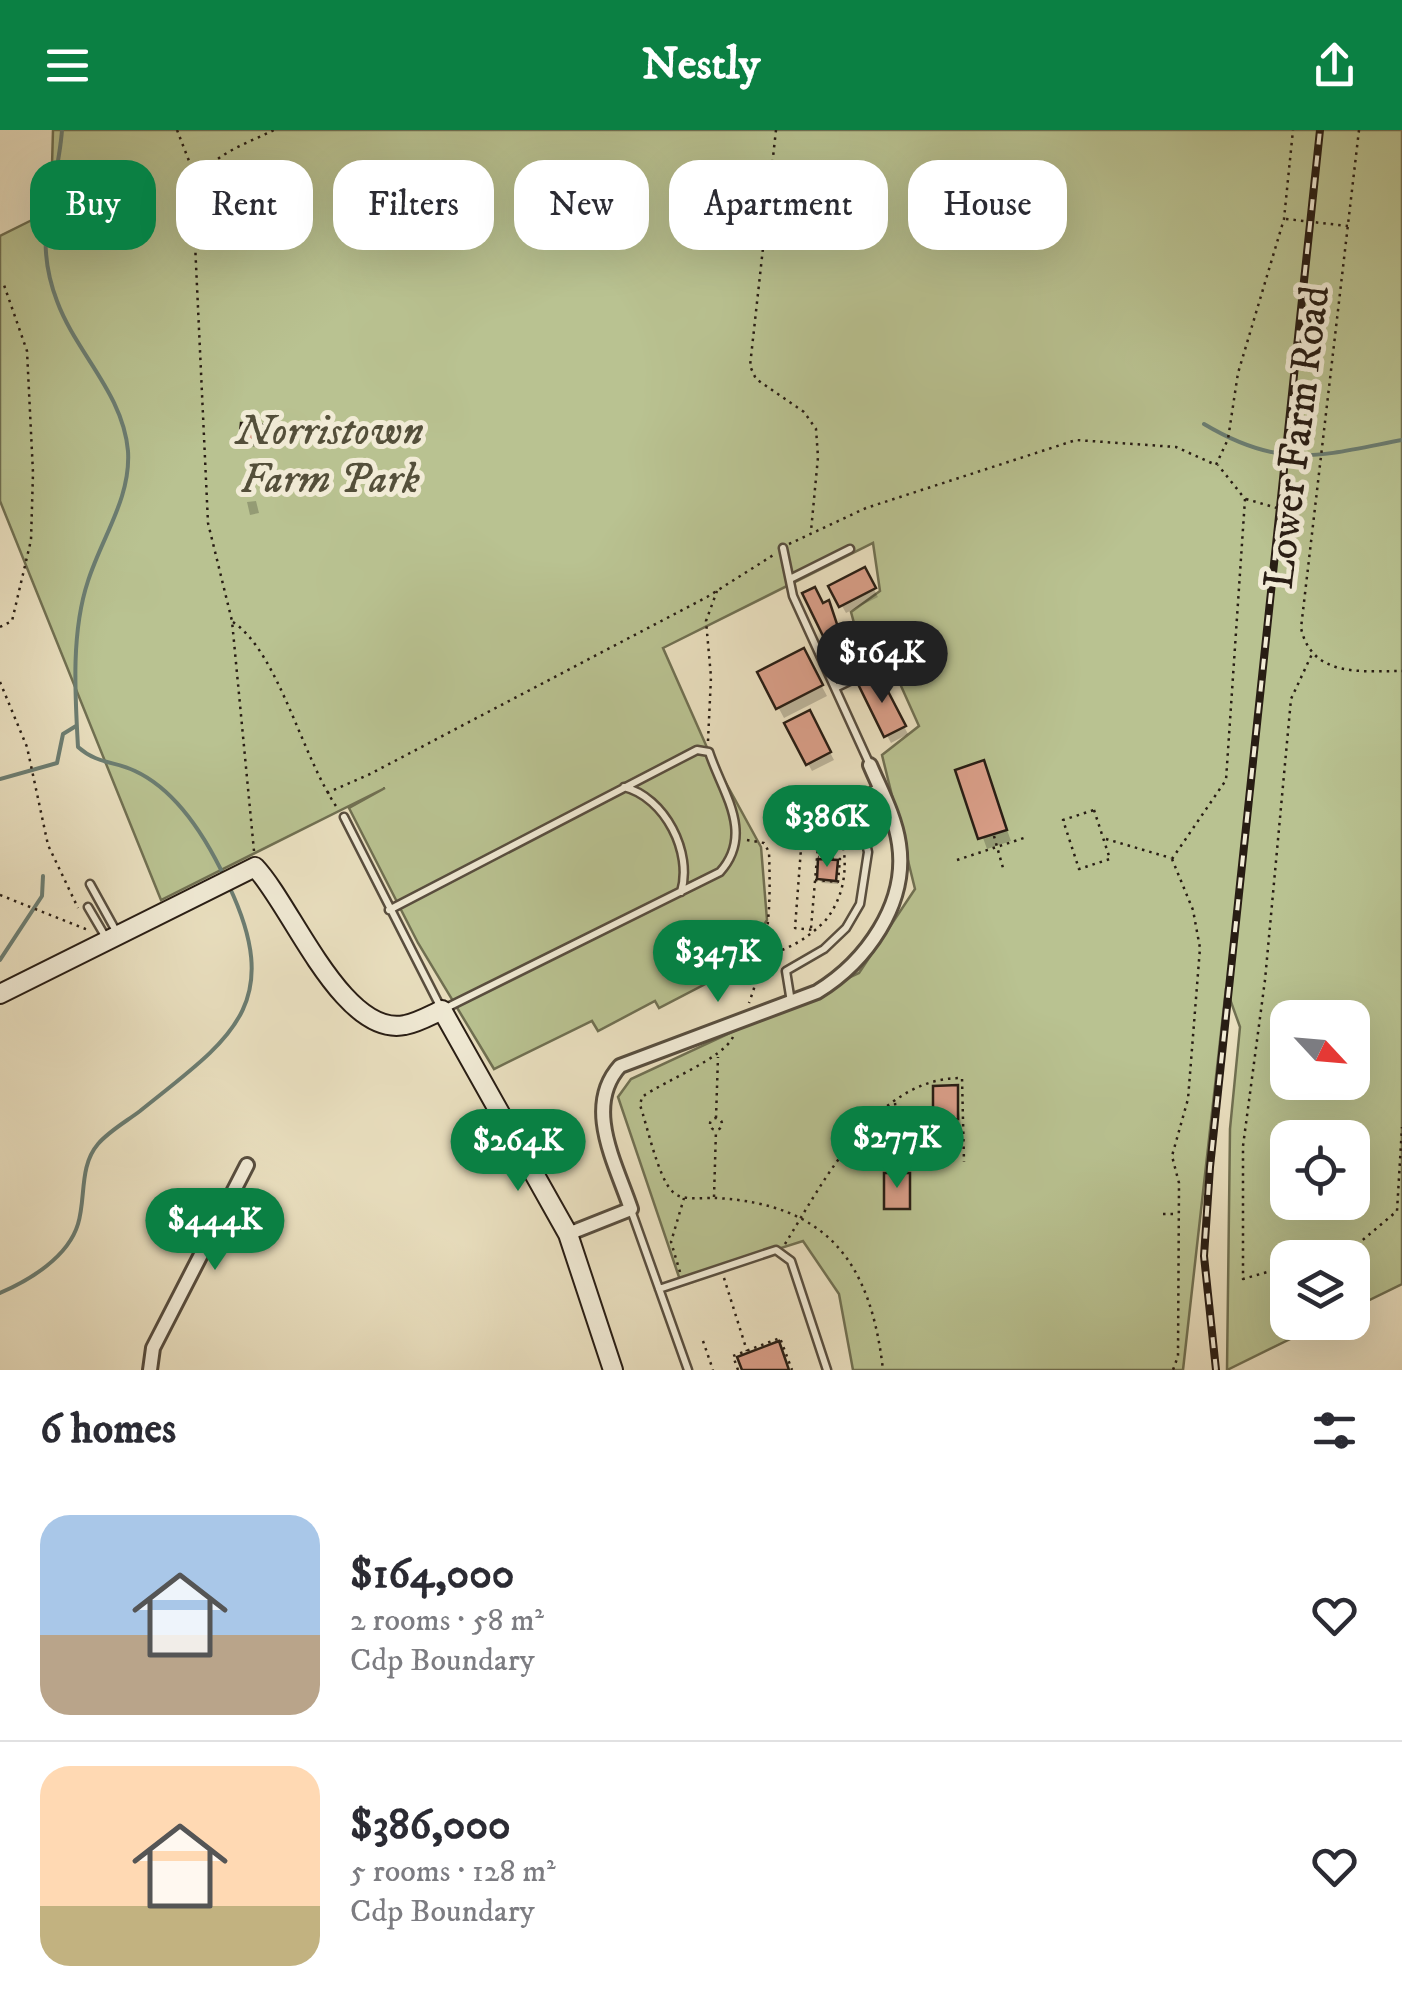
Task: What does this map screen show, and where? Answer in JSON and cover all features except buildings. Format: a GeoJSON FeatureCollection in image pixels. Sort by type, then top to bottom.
{"type":"FeatureCollection","features":[{"type":"Feature","properties":{"kind":"street"},"geometry":{"type":"LineString","coordinates":[[568,1234],[631,1209],[602,1114],[603,1094],[614,1074],[631,1059],[791,1002],[842,974],[867,948],[886,917],[897,884],[900,848],[870,765]]}},
{"type":"Feature","properties":{"kind":"street"},"geometry":{"type":"LineString","coordinates":[[0,994],[248,869],[273,886],[336,988],[370,1020],[405,1026],[442,1010],[568,1234],[612,1370]]}},
{"type":"Feature","properties":{"kind":"street"},"geometry":{"type":"LineString","coordinates":[[150,1370],[153,1348],[247,1165]]}},
{"type":"Feature","properties":{"kind":"lane"},"geometry":{"type":"LineString","coordinates":[[782,548],[790,579],[870,765]]}},
{"type":"Feature","properties":{"kind":"lane"},"geometry":{"type":"LineString","coordinates":[[790,579],[850,549]]}},
{"type":"Feature","properties":{"kind":"lane"},"geometry":{"type":"LineString","coordinates":[[835,688],[893,660]]}},
{"type":"Feature","properties":{"kind":"lane"},"geometry":{"type":"LineString","coordinates":[[344,817],[389,910],[442,1010],[720,872],[729,861],[736,838],[726,785],[708,752],[685,754],[389,910]]}},
{"type":"Feature","properties":{"kind":"lane"},"geometry":{"type":"LineString","coordinates":[[791,1002],[786,970],[824,949],[846,928],[860,904],[868,852],[856,800],[879,786]]}},
{"type":"Feature","properties":{"kind":"lane"},"geometry":{"type":"LineString","coordinates":[[623,787],[647,795],[664,813],[679,847],[685,879],[681,892]]}},
{"type":"Feature","properties":{"kind":"lane"},"geometry":{"type":"LineString","coordinates":[[90,884],[112,937]]}},
{"type":"Feature","properties":{"kind":"lane"},"geometry":{"type":"LineString","coordinates":[[88,908],[112,937]]}},
{"type":"Feature","properties":{"kind":"lane"},"geometry":{"type":"LineString","coordinates":[[631,1209],[688,1370]]}},
{"type":"Feature","properties":{"kind":"lane"},"geometry":{"type":"LineString","coordinates":[[659,1289],[764,1252],[780,1252],[790,1260],[827,1370]]}},
{"type":"Feature","properties":{"kind":"path"},"geometry":{"type":"LineString","coordinates":[[176,130],[189,160]]}},
{"type":"Feature","properties":{"kind":"path"},"geometry":{"type":"LineString","coordinates":[[216,160],[274,130]]}},
{"type":"Feature","properties":{"kind":"path"},"geometry":{"type":"LineString","coordinates":[[776,130],[750,366],[756,379],[804,412],[816,429],[818,457],[810,531]]}},
{"type":"Feature","properties":{"kind":"path"},"geometry":{"type":"LineString","coordinates":[[1216,464],[1228,438],[1238,373],[1284,219],[1293,130]]}},
{"type":"Feature","properties":{"kind":"path","name":"Lower Farm Road"},"geometry":{"type":"LineString","coordinates":[[1359,130],[1301,606],[1303,638],[1312,654],[1339,669],[1402,671]]}},
{"type":"Feature","properties":{"kind":"path"},"geometry":{"type":"LineString","coordinates":[[1284,219],[1350,226]]}},
{"type":"Feature","properties":{"kind":"path"},"geometry":{"type":"LineString","coordinates":[[195,250],[206,502],[211,544],[232,621],[248,869]]}},
{"type":"Feature","properties":{"kind":"path"},"geometry":{"type":"LineString","coordinates":[[0,627],[12,621],[32,540],[34,474],[26,351],[4,285]]}},
{"type":"Feature","properties":{"kind":"path"},"geometry":{"type":"LineString","coordinates":[[327,793],[437,740],[718,590],[810,531],[866,508],[1076,440],[1176,446],[1216,464],[1233,479],[1245,500],[1226,780],[1172,859]]}},
{"type":"Feature","properties":{"kind":"path"},"geometry":{"type":"LineString","coordinates":[[1245,500],[1252,497],[1276,508]]}},
{"type":"Feature","properties":{"kind":"path"},"geometry":{"type":"LineString","coordinates":[[708,752],[711,677],[706,621],[718,590]]}},
{"type":"Feature","properties":{"kind":"path"},"geometry":{"type":"LineString","coordinates":[[232,621],[257,643],[327,793],[344,817]]}},
{"type":"Feature","properties":{"kind":"path"},"geometry":{"type":"LineString","coordinates":[[1270,1271],[1244,1279],[1243,1146],[1265,980],[1291,699],[1312,654]]}},
{"type":"Feature","properties":{"kind":"path"},"geometry":{"type":"LineString","coordinates":[[0,682],[27,747],[48,845],[88,930],[0,895]]}},
{"type":"Feature","properties":{"kind":"path"},"geometry":{"type":"LineString","coordinates":[[782,950],[813,930],[838,900],[845,871],[838,823],[832,811],[804,809],[795,928],[813,930]]}},
{"type":"Feature","properties":{"kind":"path"},"geometry":{"type":"LineString","coordinates":[[813,930],[821,810]]}},
{"type":"Feature","properties":{"kind":"path"},"geometry":{"type":"LineString","coordinates":[[1094,810],[1104,838],[1110,859],[1079,870],[1063,820],[1094,810]]}},
{"type":"Feature","properties":{"kind":"path"},"geometry":{"type":"LineString","coordinates":[[994,836],[1004,868]]}},
{"type":"Feature","properties":{"kind":"path"},"geometry":{"type":"LineString","coordinates":[[956,860],[1028,837]]}},
{"type":"Feature","properties":{"kind":"path"},"geometry":{"type":"LineString","coordinates":[[736,838],[764,843],[769,852],[769,940],[747,1009]]}},
{"type":"Feature","properties":{"kind":"path"},"geometry":{"type":"LineString","coordinates":[[1104,838],[1172,859],[1194,910],[1200,948],[1186,1111],[1172,1156],[1179,1183],[1178,1356],[1173,1370]]}},
{"type":"Feature","properties":{"kind":"path"},"geometry":{"type":"LineString","coordinates":[[815,880],[838,882],[840,859],[817,857]]}},
{"type":"Feature","properties":{"kind":"path"},"geometry":{"type":"LineString","coordinates":[[839,870],[845,871]]}},
{"type":"Feature","properties":{"kind":"path"},"geometry":{"type":"LineString","coordinates":[[738,1032],[718,1055],[686,1068],[642,1097],[640,1105],[668,1186],[673,1194],[684,1197],[714,1198],[803,1216],[829,1237],[868,1296],[883,1370]]}},
{"type":"Feature","properties":{"kind":"path"},"geometry":{"type":"LineString","coordinates":[[716,1130],[722,1125],[716,1118],[718,1055]]}},
{"type":"Feature","properties":{"kind":"path"},"geometry":{"type":"LineString","coordinates":[[780,1252],[855,1136],[895,1103],[936,1078],[962,1078],[964,1162]]}},
{"type":"Feature","properties":{"kind":"path"},"geometry":{"type":"LineString","coordinates":[[895,1103],[902,1170]]}},
{"type":"Feature","properties":{"kind":"path"},"geometry":{"type":"LineString","coordinates":[[714,1198],[716,1130],[710,1124],[716,1118]]}},
{"type":"Feature","properties":{"kind":"path"},"geometry":{"type":"LineString","coordinates":[[1363,1240],[1398,1211],[1402,1127]]}},
{"type":"Feature","properties":{"kind":"path"},"geometry":{"type":"LineString","coordinates":[[682,1280],[671,1242],[684,1197]]}},
{"type":"Feature","properties":{"kind":"path"},"geometry":{"type":"LineString","coordinates":[[1163,1214],[1179,1214]]}},
{"type":"Feature","properties":{"kind":"path"},"geometry":{"type":"LineString","coordinates":[[720,1266],[747,1351]]}},
{"type":"Feature","properties":{"kind":"path"},"geometry":{"type":"LineString","coordinates":[[738,1370],[733,1356],[780,1338],[792,1370]]}},
{"type":"Feature","properties":{"kind":"path"},"geometry":{"type":"LineString","coordinates":[[703,1341],[714,1370]]}},
{"type":"Feature","properties":{"kind":"green space","name":"Norristown Farm Park"},"geometry":{"type":"Polygon","coordinates":[[[53,130],[1402,130],[1402,1284],[1370,1300],[1370,1240],[1270,1240],[1270,1340],[1288,1340],[1227,1370],[1230,1129],[1240,1027],[1226,988],[1183,1370],[853,1370],[839,1294],[803,1241],[680,1280],[618,1097],[631,1079],[859,973],[915,889],[882,755],[919,726],[897,677],[904,661],[898,643],[862,652],[851,612],[880,591],[873,543],[663,648],[709,752],[761,847],[767,920],[736,968],[659,1008],[655,1001],[598,1031],[592,1021],[494,1069],[418,943],[349,808],[385,788],[161,900],[0,501],[0,236],[30,221],[30,250],[156,250],[156,160],[52,160],[53,130]]]}},
{"type":"Feature","properties":{"kind":"waterway"},"geometry":{"type":"LineString","coordinates":[[62,130],[46,234],[50,277],[65,320],[117,410],[128,451],[125,485],[88,581],[79,621],[75,663],[78,747],[135,771],[164,790],[199,832],[225,878]]}},
{"type":"Feature","properties":{"kind":"waterway"},"geometry":{"type":"LineString","coordinates":[[1204,424],[1256,448],[1301,455],[1402,440]]}},
{"type":"Feature","properties":{"kind":"waterway"},"geometry":{"type":"LineString","coordinates":[[0,779],[57,763],[63,734],[76,726]]}},
{"type":"Feature","properties":{"kind":"waterway"},"geometry":{"type":"LineString","coordinates":[[0,960],[42,896],[43,876]]}},
{"type":"Feature","properties":{"kind":"waterway"},"geometry":{"type":"LineString","coordinates":[[0,1293],[35,1274],[66,1247],[78,1224],[85,1172],[98,1144],[199,1063],[239,1017],[249,992],[252,962],[245,927],[229,886]]}},
{"type":"Feature","properties":{"kind":"railway"},"geometry":{"type":"LineString","coordinates":[[1216,1370],[1204,1256],[1210,1167],[1320,130]]}}]}
